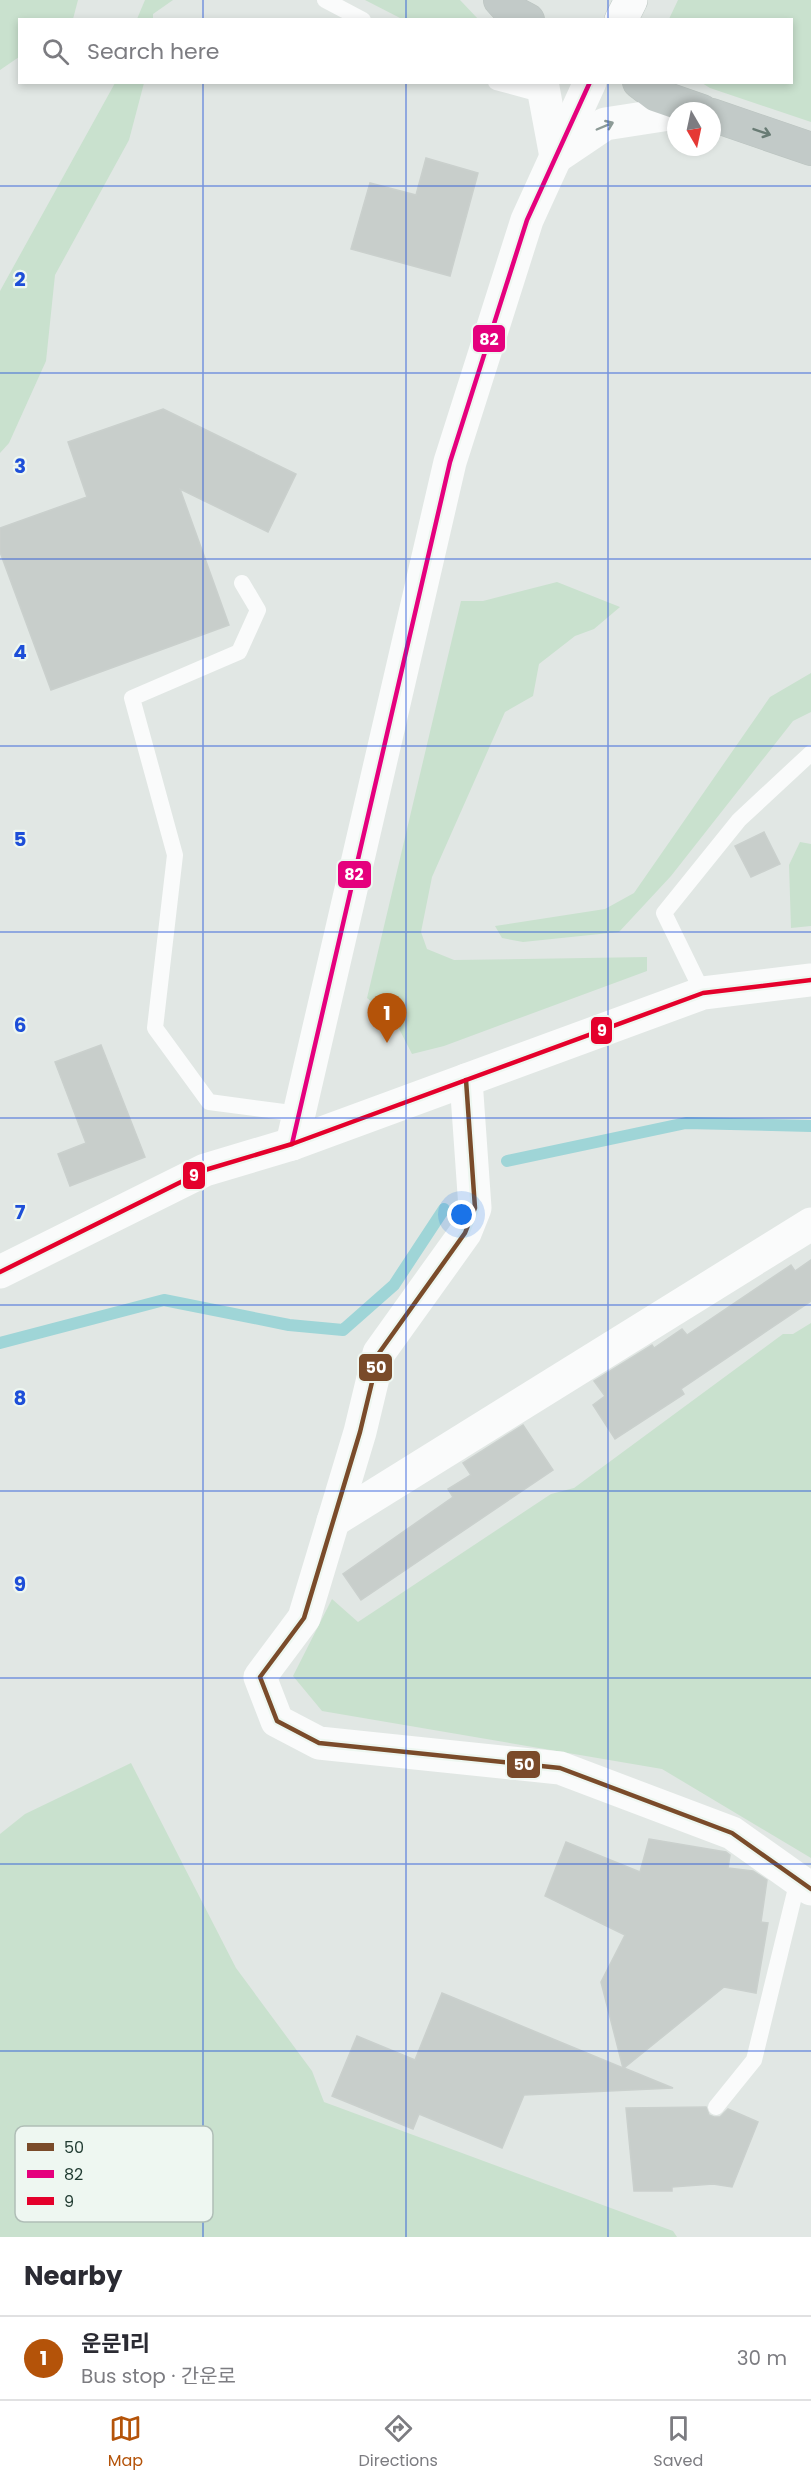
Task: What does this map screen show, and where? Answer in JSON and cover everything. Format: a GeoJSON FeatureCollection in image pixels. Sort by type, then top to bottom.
{"type":"FeatureCollection","features":[{"type":"Feature","properties":{"kind":"highway"},"geometry":{"type":"LineString","coordinates":[[642,84],[656,95],[672,102]]}},
{"type":"Feature","properties":{"kind":"highway"},"geometry":{"type":"LineString","coordinates":[[721,120],[811,149]]}},
{"type":"Feature","properties":{"kind":"street"},"geometry":{"type":"LineString","coordinates":[[622,18],[631,0]]}},
{"type":"Feature","properties":{"kind":"street"},"geometry":{"type":"LineString","coordinates":[[295,1129],[450,462],[527,220],[589,84]]}},
{"type":"Feature","properties":{"kind":"street"},"geometry":{"type":"LineString","coordinates":[[543,89],[556,157]]}},
{"type":"Feature","properties":{"kind":"street"},"geometry":{"type":"LineString","coordinates":[[556,157],[605,124],[667,116]]}},
{"type":"Feature","properties":{"kind":"street"},"geometry":{"type":"LineString","coordinates":[[0,1272],[205,1170],[295,1129],[466,1080],[703,993],[811,980]]}},
{"type":"Feature","properties":{"kind":"street"},"geometry":{"type":"LineString","coordinates":[[466,1080],[475,1208],[465,1233],[379,1353],[360,1432],[304,1618],[260,1677],[277,1721],[319,1743],[560,1768],[732,1833],[805,1884]]}},
{"type":"Feature","properties":{"kind":"street"},"geometry":{"type":"LineString","coordinates":[[333,1521],[811,1224]]}},
{"type":"Feature","properties":{"kind":"lane"},"geometry":{"type":"LineString","coordinates":[[325,0],[359,18]]}},
{"type":"Feature","properties":{"kind":"lane"},"geometry":{"type":"LineString","coordinates":[[509,84],[543,89]]}},
{"type":"Feature","properties":{"kind":"lane"},"geometry":{"type":"LineString","coordinates":[[243,583],[258,610],[239,652],[132,699],[175,855],[155,1028],[209,1102],[295,1129]]}},
{"type":"Feature","properties":{"kind":"lane"},"geometry":{"type":"LineString","coordinates":[[703,993],[664,913],[739,820],[811,753]]}},
{"type":"Feature","properties":{"kind":"lane"},"geometry":{"type":"LineString","coordinates":[[716,2107],[754,2060],[805,1884]]}},
{"type":"Feature","properties":{"kind":"green space"},"geometry":{"type":"Polygon","coordinates":[[[0,0],[78,0],[73,18],[18,18],[18,58],[0,70],[0,0]]]}},
{"type":"Feature","properties":{"kind":"green space"},"geometry":{"type":"Polygon","coordinates":[[[145,0],[173,0],[153,14],[153,18],[137,18],[145,0]]]}},
{"type":"Feature","properties":{"kind":"green space"},"geometry":{"type":"Polygon","coordinates":[[[365,0],[460,0],[477,18],[400,18],[365,0]]]}},
{"type":"Feature","properties":{"kind":"green space"},"geometry":{"type":"Polygon","coordinates":[[[678,0],[811,0],[811,122],[704,84],[793,84],[793,18],[669,18],[678,0]]]}},
{"type":"Feature","properties":{"kind":"green space"},"geometry":{"type":"Polygon","coordinates":[[[114,84],[144,84],[129,140],[55,275],[46,361],[9,443],[0,453],[0,291],[114,84]]]}},
{"type":"Feature","properties":{"kind":"green space"},"geometry":{"type":"Polygon","coordinates":[[[557,582],[620,607],[594,629],[575,636],[539,664],[533,696],[505,712],[432,877],[421,932],[427,949],[454,960],[647,957],[647,971],[444,1046],[412,1054],[394,1019],[367,998],[461,601],[483,601],[557,582]]]}},
{"type":"Feature","properties":{"kind":"green space"},"geometry":{"type":"Polygon","coordinates":[[[811,673],[811,712],[793,721],[671,876],[619,932],[523,942],[502,938],[495,926],[605,909],[634,893],[770,697],[811,673]]]}},
{"type":"Feature","properties":{"kind":"green space"},"geometry":{"type":"Polygon","coordinates":[[[800,842],[811,844],[811,926],[791,928],[789,865],[800,842]]]}},
{"type":"Feature","properties":{"kind":"green space"},"geometry":{"type":"Polygon","coordinates":[[[811,1323],[811,1858],[662,1769],[322,1711],[293,1676],[332,1599],[358,1622],[551,1494],[574,1488],[783,1334],[793,1334],[811,1323]]]}},
{"type":"Feature","properties":{"kind":"green space"},"geometry":{"type":"Polygon","coordinates":[[[131,1763],[236,1968],[312,2071],[324,2102],[673,2231],[677,2237],[0,2237],[0,1834],[25,1814],[131,1763]]]}},
{"type":"Feature","properties":{"kind":"building"},"geometry":{"type":"Polygon","coordinates":[[[426,158],[478,173],[450,276],[351,249],[370,183],[416,195],[426,158]]]}},
{"type":"Feature","properties":{"kind":"building"},"geometry":{"type":"Polygon","coordinates":[[[163,409],[296,474],[268,532],[180,489],[229,625],[51,690],[0,552],[0,528],[87,497],[68,442],[163,409]]]}},
{"type":"Feature","properties":{"kind":"building"},"geometry":{"type":"Polygon","coordinates":[[[764,832],[780,864],[751,877],[735,846],[764,832]]]}},
{"type":"Feature","properties":{"kind":"building"},"geometry":{"type":"Polygon","coordinates":[[[101,1045],[145,1157],[70,1186],[58,1154],[86,1143],[55,1062],[101,1045]]]}},
{"type":"Feature","properties":{"kind":"building"},"geometry":{"type":"Polygon","coordinates":[[[811,1260],[811,1301],[681,1389],[684,1394],[615,1439],[593,1405],[605,1396],[594,1381],[652,1345],[654,1348],[682,1329],[687,1335],[791,1265],[795,1271],[811,1260]]]}},
{"type":"Feature","properties":{"kind":"building"},"geometry":{"type":"Polygon","coordinates":[[[523,1425],[553,1470],[361,1600],[343,1574],[453,1497],[448,1489],[471,1475],[463,1463],[523,1425]]]}},
{"type":"Feature","properties":{"kind":"building"},"geometry":{"type":"Polygon","coordinates":[[[649,1839],[726,1852],[730,1855],[728,1868],[753,1871],[767,1880],[761,1922],[768,1923],[756,1993],[724,1987],[624,2068],[673,2088],[524,2095],[502,2148],[419,2114],[413,2129],[332,2096],[357,2036],[415,2060],[442,1993],[623,2068],[601,1982],[625,1935],[545,1896],[566,1842],[640,1872],[649,1839]]]}},
{"type":"Feature","properties":{"kind":"building"},"geometry":{"type":"Polygon","coordinates":[[[706,2107],[709,2115],[714,2117],[720,2117],[728,2109],[758,2122],[732,2187],[713,2184],[672,2187],[672,2191],[634,2191],[626,2108],[706,2107]]]}},
{"type":"Feature","properties":{"kind":"waterway"},"geometry":{"type":"LineString","coordinates":[[507,1161],[686,1123],[811,1126]]}},
{"type":"Feature","properties":{"kind":"waterway"},"geometry":{"type":"LineString","coordinates":[[0,1343],[164,1300],[289,1325],[343,1330],[394,1285],[444,1209]]}},
{"type":"Feature","properties":{"kind":"transit line","name":"82"},"geometry":{"type":"LineString","coordinates":[[292,1144],[450,462],[527,220],[589,84]]}},
{"type":"Feature","properties":{"kind":"transit line","name":"9"},"geometry":{"type":"LineString","coordinates":[[0,1272],[205,1170],[292,1144],[703,993],[811,980]]}},
{"type":"Feature","properties":{"kind":"transit line","name":"50"},"geometry":{"type":"LineString","coordinates":[[466,1080],[475,1208],[465,1233],[379,1353],[360,1432],[304,1618],[260,1677],[277,1721],[319,1743],[560,1768],[732,1833],[811,1889]]}},
{"type":"Feature","properties":{"kind":"place","name":"운문1리"},"geometry":{"type":"Point","coordinates":[387,1043]}}]}
